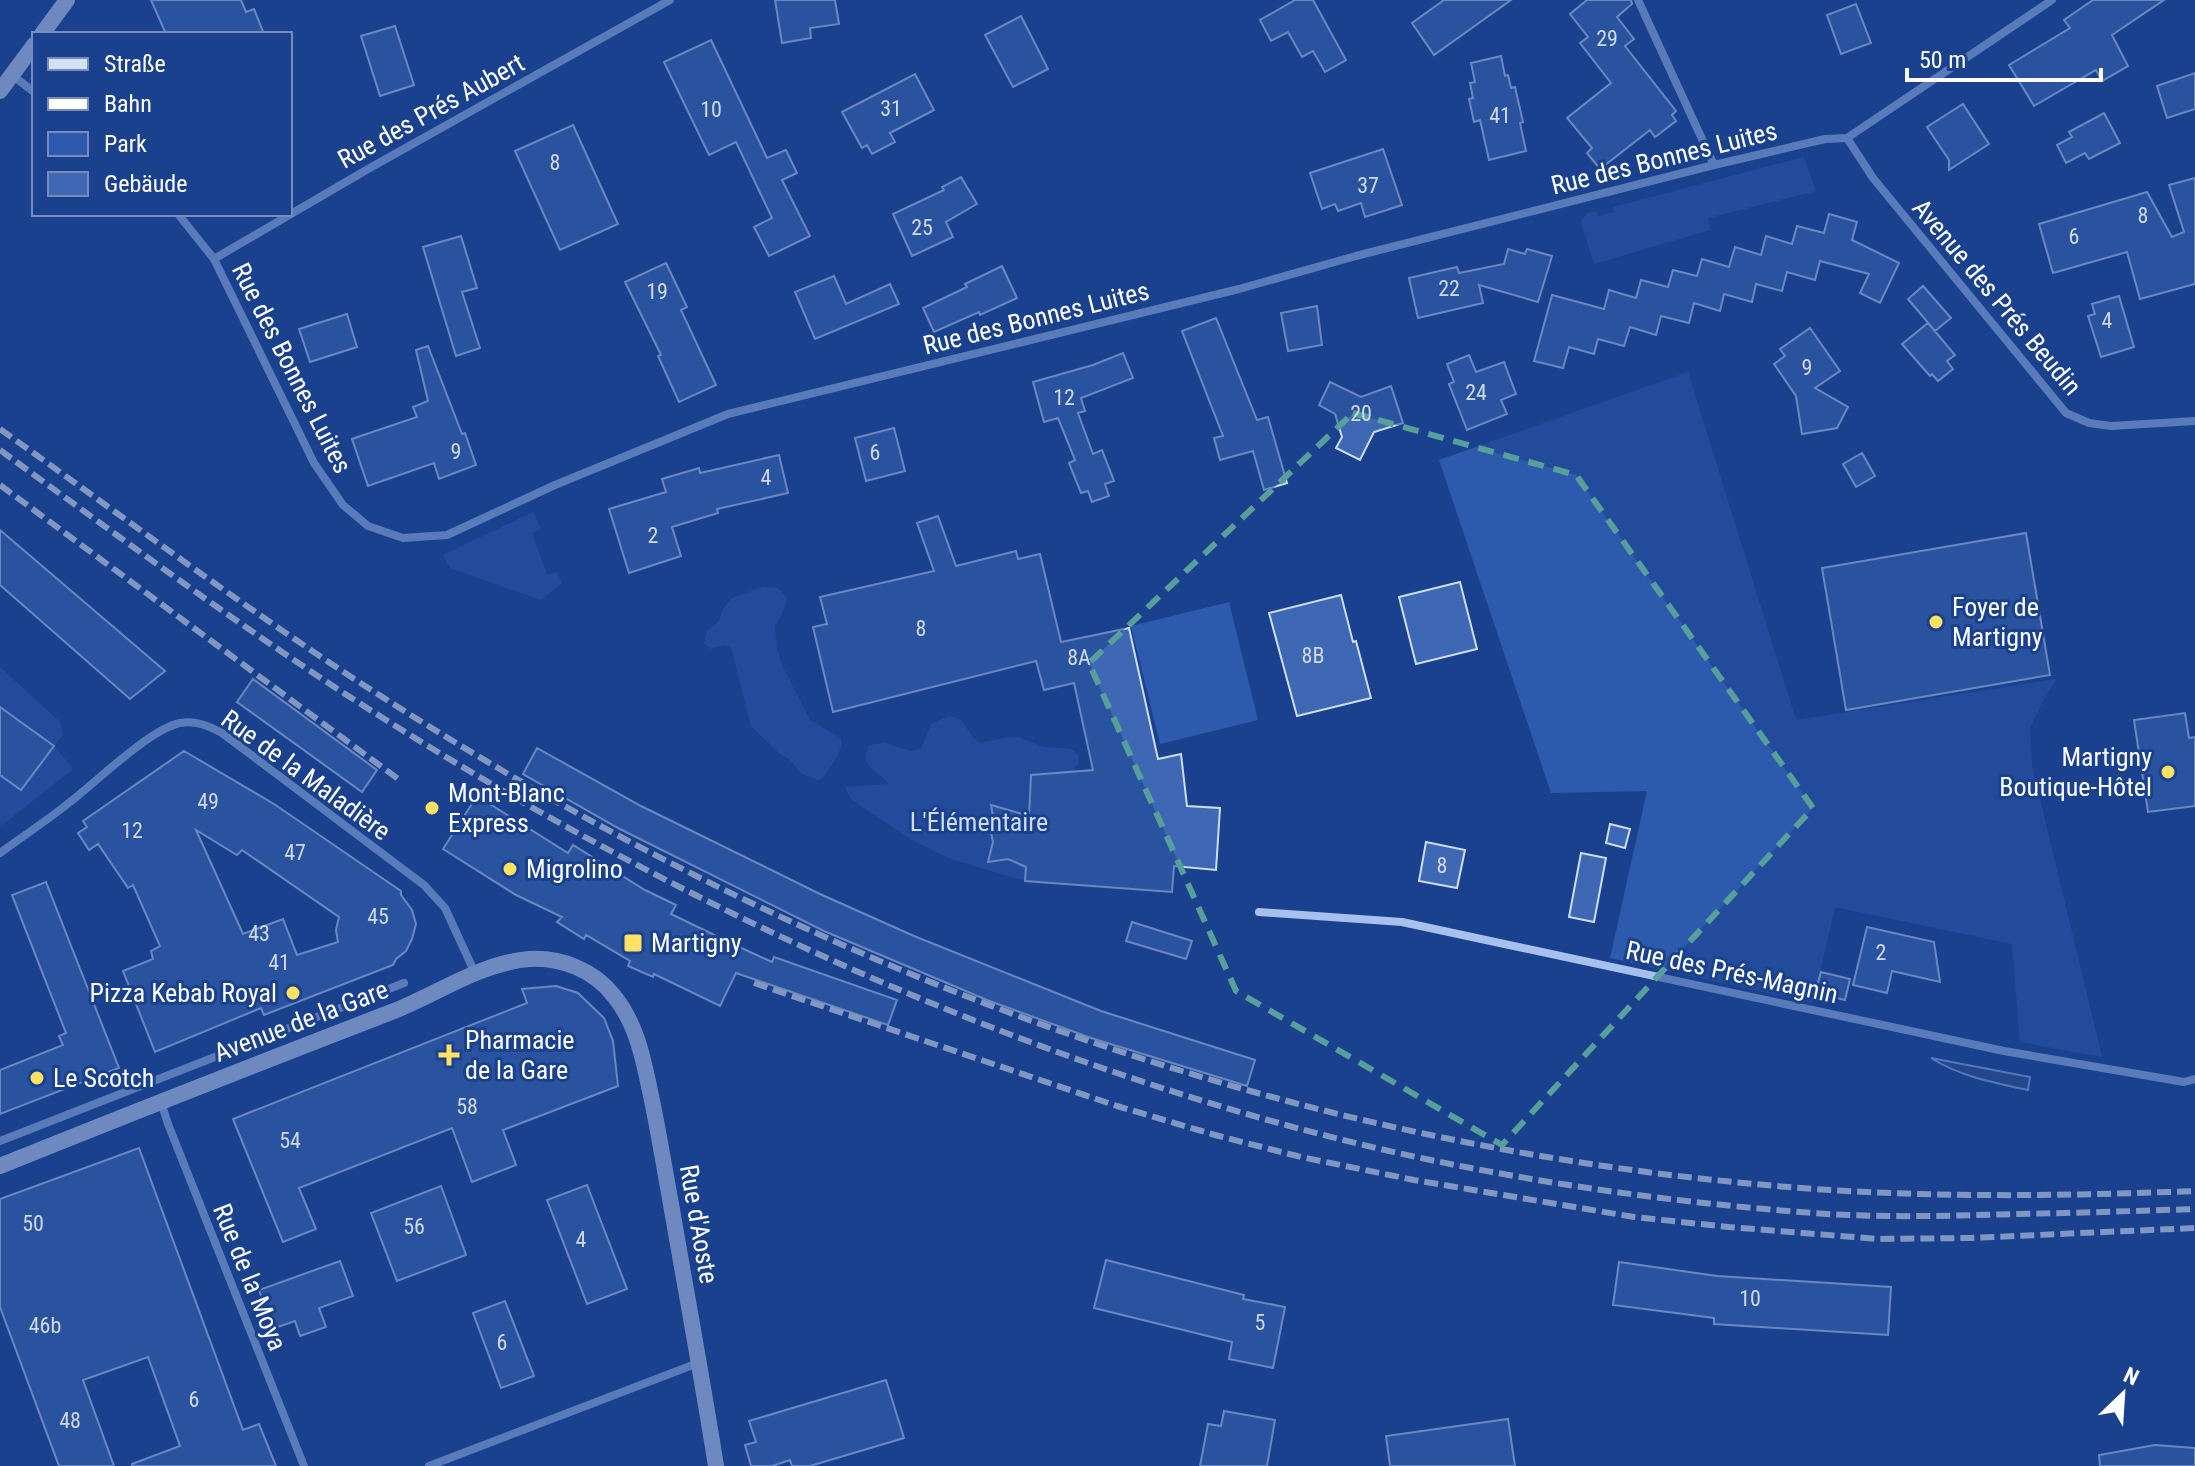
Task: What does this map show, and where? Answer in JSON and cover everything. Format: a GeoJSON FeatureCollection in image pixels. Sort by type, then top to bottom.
{"type":"FeatureCollection","features":[{"type":"Feature","properties":{"kind":"street"},"geometry":{"type":"LineString","coordinates":[[43,32],[67,0]]}},
{"type":"Feature","properties":{"kind":"street","name":"Rue des Prés Aubert"},"geometry":{"type":"LineString","coordinates":[[292,213],[670,0]]}},
{"type":"Feature","properties":{"kind":"street"},"geometry":{"type":"LineString","coordinates":[[1638,0],[1714,165]]}},
{"type":"Feature","properties":{"kind":"street","name":"Rue des Bonnes Luites"},"geometry":{"type":"LineString","coordinates":[[180,216],[214,259],[314,463],[343,505],[368,526],[403,538],[447,535],[555,485],[728,414],[1239,289],[1714,165],[1825,139],[1847,138],[2052,0]]}},
{"type":"Feature","properties":{"kind":"street"},"geometry":{"type":"LineString","coordinates":[[0,91],[32,48]]}},
{"type":"Feature","properties":{"kind":"street"},"geometry":{"type":"LineString","coordinates":[[12,75],[32,90]]}},
{"type":"Feature","properties":{"kind":"street","name":"Avenue des Prés Beudin"},"geometry":{"type":"LineString","coordinates":[[1847,138],[1869,173],[2066,413],[2089,423],[2111,426],[2195,421]]}},
{"type":"Feature","properties":{"kind":"street","name":"Rue des Prés Aubert"},"geometry":{"type":"LineString","coordinates":[[214,259],[287,216]]}},
{"type":"Feature","properties":{"kind":"street","name":"Rue de la Maladière"},"geometry":{"type":"LineString","coordinates":[[0,853],[148,740],[169,726],[194,722],[222,733],[424,885],[445,908],[475,974]]}},
{"type":"Feature","properties":{"kind":"street","name":"Rue des Prés-Magnin"},"geometry":{"type":"LineString","coordinates":[[1259,912],[1402,922],[2004,1051],[2184,1082],[2195,1079]]}},
{"type":"Feature","properties":{"kind":"street","name":"Avenue de la Gare"},"geometry":{"type":"LineString","coordinates":[[0,1166],[415,1003],[475,974],[519,961],[547,959],[573,965],[614,996]]}},
{"type":"Feature","properties":{"kind":"street"},"geometry":{"type":"LineString","coordinates":[[0,1141],[404,983]]}},
{"type":"Feature","properties":{"kind":"street","name":"Rue d'Aoste"},"geometry":{"type":"LineString","coordinates":[[614,996],[632,1024],[656,1118],[716,1466]]}},
{"type":"Feature","properties":{"kind":"street","name":"Rue de la Moya"},"geometry":{"type":"LineString","coordinates":[[161,1101],[304,1466]]}},
{"type":"Feature","properties":{"kind":"street"},"geometry":{"type":"LineString","coordinates":[[429,1466],[699,1362]]}},
{"type":"Feature","properties":{"kind":"highlighted area"},"geometry":{"type":"Polygon","coordinates":[[[1353,413],[1576,475],[1813,808],[1502,1145],[1236,991],[1089,663],[1353,413]]]}},
{"type":"Feature","properties":{"kind":"green space"},"geometry":{"type":"Polygon","coordinates":[[[1804,157],[1816,191],[1708,218],[1710,230],[1594,264],[1581,222],[1587,213],[1596,211],[1598,216],[1614,212],[1613,207],[1804,157]]]}},
{"type":"Feature","properties":{"kind":"green space"},"geometry":{"type":"Polygon","coordinates":[[[1688,372],[1796,720],[2057,679],[2030,728],[2032,766],[2102,1057],[2020,1042],[2012,944],[1835,907],[1813,1003],[1610,958],[1647,791],[1551,793],[1439,460],[1688,372]]]}},
{"type":"Feature","properties":{"kind":"green space"},"geometry":{"type":"Polygon","coordinates":[[[533,512],[541,529],[532,533],[547,575],[557,572],[562,583],[541,600],[450,568],[443,555],[533,512]]]}},
{"type":"Feature","properties":{"kind":"green space"},"geometry":{"type":"Polygon","coordinates":[[[763,587],[778,588],[787,598],[775,627],[777,650],[810,720],[841,738],[836,759],[819,780],[802,774],[751,726],[731,647],[724,645],[711,649],[704,643],[707,631],[719,621],[723,609],[732,598],[763,587]]]}},
{"type":"Feature","properties":{"kind":"green space"},"geometry":{"type":"Polygon","coordinates":[[[1229,602],[1258,720],[1160,744],[1131,626],[1229,602]]]}},
{"type":"Feature","properties":{"kind":"green space"},"geometry":{"type":"Polygon","coordinates":[[[0,667],[60,722],[63,735],[54,746],[73,769],[2,825],[0,824],[0,667]]]}},
{"type":"Feature","properties":{"kind":"green space","name":"L'Élémentaire"},"geometry":{"type":"Polygon","coordinates":[[[950,716],[961,720],[974,739],[981,743],[1019,737],[1044,747],[1071,749],[1078,754],[1078,765],[1071,772],[1040,773],[1031,778],[1025,881],[948,858],[910,839],[851,799],[845,787],[889,784],[868,764],[869,745],[885,743],[910,751],[921,749],[931,724],[950,716]]]}},
{"type":"Feature","properties":{"kind":"shaded area"},"geometry":{"type":"Polygon","coordinates":[[[1931,1058],[2030,1077],[2028,1090],[1965,1074],[1931,1058]]]}},
{"type":"Feature","properties":{"kind":"building"},"geometry":{"type":"Polygon","coordinates":[[[151,0],[241,0],[246,12],[254,9],[263,32],[165,32],[151,0]]]}},
{"type":"Feature","properties":{"kind":"building"},"geometry":{"type":"Polygon","coordinates":[[[775,0],[835,0],[839,24],[810,28],[811,38],[782,43],[775,0]]]}},
{"type":"Feature","properties":{"kind":"building"},"geometry":{"type":"Polygon","coordinates":[[[1295,0],[1313,0],[1346,60],[1325,72],[1313,51],[1302,57],[1288,32],[1271,41],[1260,20],[1295,0]]]}},
{"type":"Feature","properties":{"kind":"building"},"geometry":{"type":"Polygon","coordinates":[[[1444,0],[1511,0],[1434,55],[1412,23],[1444,0]]]}},
{"type":"Feature","properties":{"kind":"building"},"geometry":{"type":"Polygon","coordinates":[[[1587,0],[1631,0],[1632,4],[1617,17],[1634,39],[1625,46],[1676,111],[1672,115],[1676,121],[1655,137],[1650,130],[1600,169],[1587,153],[1592,148],[1567,118],[1611,83],[1580,43],[1588,37],[1570,14],[1587,0]]]}},
{"type":"Feature","properties":{"kind":"building"},"geometry":{"type":"Polygon","coordinates":[[[2093,0],[2164,0],[2112,35],[2128,66],[2102,81],[2096,70],[2034,106],[2009,65],[2070,28],[2064,20],[2093,0]]]}},
{"type":"Feature","properties":{"kind":"building"},"geometry":{"type":"Polygon","coordinates":[[[1856,4],[1871,43],[1841,54],[1827,15],[1856,4]]]}},
{"type":"Feature","properties":{"kind":"building"},"geometry":{"type":"Polygon","coordinates":[[[1021,16],[1048,69],[1013,87],[985,35],[1021,16]]]}},
{"type":"Feature","properties":{"kind":"building"},"geometry":{"type":"Polygon","coordinates":[[[395,26],[414,85],[380,96],[361,36],[395,26]]]}},
{"type":"Feature","properties":{"kind":"building"},"geometry":{"type":"Polygon","coordinates":[[[711,40],[767,158],[786,150],[797,173],[782,180],[810,236],[769,256],[754,227],[772,218],[736,142],[709,155],[664,62],[711,40]]]}},
{"type":"Feature","properties":{"kind":"building"},"geometry":{"type":"Polygon","coordinates":[[[1501,56],[1505,76],[1508,75],[1511,88],[1515,87],[1526,151],[1489,160],[1480,120],[1474,122],[1469,99],[1473,98],[1470,83],[1475,82],[1471,63],[1501,56]]]}},
{"type":"Feature","properties":{"kind":"building"},"geometry":{"type":"Polygon","coordinates":[[[2195,73],[2195,109],[2167,118],[2157,86],[2195,73]]]}},
{"type":"Feature","properties":{"kind":"building"},"geometry":{"type":"Polygon","coordinates":[[[915,74],[934,110],[890,133],[895,142],[872,154],[867,145],[862,148],[842,112],[915,74]]]}},
{"type":"Feature","properties":{"kind":"building"},"geometry":{"type":"Polygon","coordinates":[[[1963,104],[1989,144],[1949,170],[1949,160],[1927,127],[1963,104]]]}},
{"type":"Feature","properties":{"kind":"building"},"geometry":{"type":"Polygon","coordinates":[[[2104,113],[2120,143],[2089,159],[2085,153],[2066,163],[2057,145],[2072,137],[2069,132],[2104,113]]]}},
{"type":"Feature","properties":{"kind":"building"},"geometry":{"type":"Polygon","coordinates":[[[573,125],[618,224],[560,250],[515,151],[573,125]]]}},
{"type":"Feature","properties":{"kind":"building"},"geometry":{"type":"Polygon","coordinates":[[[1383,149],[1402,205],[1365,217],[1361,203],[1338,211],[1335,204],[1322,209],[1310,173],[1383,149]]]}},
{"type":"Feature","properties":{"kind":"building"},"geometry":{"type":"Polygon","coordinates":[[[961,177],[977,204],[946,222],[953,237],[912,256],[893,214],[944,190],[942,187],[961,177]]]}},
{"type":"Feature","properties":{"kind":"building"},"geometry":{"type":"Polygon","coordinates":[[[2195,178],[2195,284],[2140,299],[2127,252],[2053,273],[2039,224],[2147,192],[2172,237],[2184,232],[2169,185],[2195,178]]]}},
{"type":"Feature","properties":{"kind":"building"},"geometry":{"type":"Polygon","coordinates":[[[1829,214],[1857,222],[1852,240],[1899,263],[1880,303],[1860,293],[1869,274],[1820,261],[1815,280],[1787,272],[1782,291],[1756,284],[1752,302],[1724,294],[1720,311],[1694,303],[1689,323],[1661,316],[1656,335],[1630,327],[1624,346],[1598,339],[1594,354],[1569,347],[1563,368],[1534,361],[1552,295],[1604,309],[1609,290],[1636,298],[1641,280],[1668,287],[1673,270],[1697,276],[1702,259],[1729,267],[1735,247],[1761,255],[1766,236],[1792,244],[1797,226],[1824,233],[1829,214]]]}},
{"type":"Feature","properties":{"kind":"building"},"geometry":{"type":"Polygon","coordinates":[[[461,236],[477,288],[462,292],[480,348],[456,356],[423,247],[461,236]]]}},
{"type":"Feature","properties":{"kind":"building"},"geometry":{"type":"Polygon","coordinates":[[[1508,249],[1525,254],[1527,249],[1552,256],[1538,302],[1479,285],[1483,303],[1418,318],[1409,278],[1457,267],[1459,273],[1504,264],[1508,249]]]}},
{"type":"Feature","properties":{"kind":"building"},"geometry":{"type":"Polygon","coordinates":[[[666,263],[687,307],[681,310],[716,385],[679,402],[658,356],[661,355],[625,282],[666,263]]]}},
{"type":"Feature","properties":{"kind":"building"},"geometry":{"type":"Polygon","coordinates":[[[1002,266],[1017,298],[934,332],[923,308],[1002,266]]]}},
{"type":"Feature","properties":{"kind":"building"},"geometry":{"type":"Polygon","coordinates":[[[834,276],[846,304],[890,284],[899,304],[815,339],[795,292],[834,276]]]}},
{"type":"Feature","properties":{"kind":"building"},"geometry":{"type":"Polygon","coordinates":[[[1923,286],[1951,318],[1935,331],[1908,299],[1923,286]]]}},
{"type":"Feature","properties":{"kind":"building"},"geometry":{"type":"Polygon","coordinates":[[[2119,296],[2134,347],[2101,357],[2088,316],[2095,314],[2092,304],[2119,296]]]}},
{"type":"Feature","properties":{"kind":"building"},"geometry":{"type":"Polygon","coordinates":[[[1317,306],[1322,345],[1288,351],[1281,313],[1317,306]]]}},
{"type":"Feature","properties":{"kind":"building"},"geometry":{"type":"Polygon","coordinates":[[[347,314],[357,347],[310,362],[299,329],[347,314]]]}},
{"type":"Feature","properties":{"kind":"building"},"geometry":{"type":"Polygon","coordinates":[[[1216,318],[1257,420],[1268,417],[1287,483],[1264,490],[1253,451],[1220,460],[1214,438],[1223,436],[1182,331],[1216,318]]]}},
{"type":"Feature","properties":{"kind":"building"},"geometry":{"type":"Polygon","coordinates":[[[1928,323],[1955,355],[1947,361],[1953,369],[1938,381],[1902,344],[1928,323]]]}},
{"type":"Feature","properties":{"kind":"building"},"geometry":{"type":"Polygon","coordinates":[[[1810,328],[1840,371],[1815,388],[1848,407],[1837,428],[1802,434],[1796,396],[1774,364],[1785,356],[1780,349],[1810,328]]]}},
{"type":"Feature","properties":{"kind":"building"},"geometry":{"type":"Polygon","coordinates":[[[428,346],[476,465],[439,479],[434,463],[368,486],[352,439],[417,417],[413,407],[428,401],[416,350],[428,346]]]}},
{"type":"Feature","properties":{"kind":"building"},"geometry":{"type":"Polygon","coordinates":[[[1123,353],[1133,378],[1081,398],[1085,411],[1078,413],[1093,454],[1102,450],[1114,481],[1105,484],[1109,496],[1092,502],[1088,491],[1081,493],[1069,463],[1075,460],[1058,418],[1044,422],[1033,382],[1123,353]]]}},
{"type":"Feature","properties":{"kind":"building"},"geometry":{"type":"Polygon","coordinates":[[[1469,355],[1476,372],[1504,362],[1516,394],[1501,400],[1507,414],[1467,430],[1449,384],[1454,382],[1447,364],[1469,355]]]}},
{"type":"Feature","properties":{"kind":"building"},"geometry":{"type":"Polygon","coordinates":[[[1330,382],[1361,397],[1391,386],[1403,423],[1374,432],[1360,460],[1336,448],[1342,437],[1335,414],[1319,405],[1330,382]]]}},
{"type":"Feature","properties":{"kind":"building"},"geometry":{"type":"Polygon","coordinates":[[[894,428],[905,471],[866,481],[855,438],[894,428]]]}},
{"type":"Feature","properties":{"kind":"building"},"geometry":{"type":"Polygon","coordinates":[[[1862,453],[1875,476],[1856,487],[1843,464],[1862,453]]]}},
{"type":"Feature","properties":{"kind":"building"},"geometry":{"type":"Polygon","coordinates":[[[779,455],[788,493],[717,509],[718,513],[672,527],[681,556],[629,573],[609,509],[666,492],[662,479],[699,468],[700,473],[779,455]]]}},
{"type":"Feature","properties":{"kind":"building"},"geometry":{"type":"Polygon","coordinates":[[[938,516],[956,566],[1016,551],[1018,559],[1040,554],[1061,642],[1129,628],[1158,759],[1181,754],[1187,806],[1220,808],[1216,870],[1174,866],[1172,892],[1025,881],[1026,867],[1008,859],[988,862],[993,842],[991,833],[995,828],[991,805],[1029,816],[1031,775],[1093,770],[1074,683],[1044,690],[1036,661],[833,712],[813,627],[827,624],[820,597],[934,571],[917,523],[938,516]]]}},
{"type":"Feature","properties":{"kind":"building"},"geometry":{"type":"Polygon","coordinates":[[[0,530],[165,671],[130,699],[0,585],[0,530]]]}},
{"type":"Feature","properties":{"kind":"building","name":"Foyer de Martigny"},"geometry":{"type":"Polygon","coordinates":[[[2026,533],[2050,675],[1846,710],[1822,568],[2026,533]]]}},
{"type":"Feature","properties":{"kind":"building"},"geometry":{"type":"Polygon","coordinates":[[[1460,582],[1477,649],[1416,664],[1399,597],[1460,582]]]}},
{"type":"Feature","properties":{"kind":"building"},"geometry":{"type":"Polygon","coordinates":[[[1341,595],[1371,698],[1297,716],[1269,613],[1341,595]]]}},
{"type":"Feature","properties":{"kind":"building"},"geometry":{"type":"Polygon","coordinates":[[[253,679],[377,770],[362,792],[237,702],[253,679]]]}},
{"type":"Feature","properties":{"kind":"building"},"geometry":{"type":"Polygon","coordinates":[[[0,707],[54,746],[21,790],[0,775],[0,707]]]}},
{"type":"Feature","properties":{"kind":"building","name":"Martigny Boutique-Hôtel"},"geometry":{"type":"Polygon","coordinates":[[[2185,713],[2189,738],[2195,737],[2195,806],[2148,812],[2134,720],[2185,713]]]}},
{"type":"Feature","properties":{"kind":"building"},"geometry":{"type":"Polygon","coordinates":[[[537,748],[641,806],[820,894],[914,936],[1101,1011],[1255,1060],[1247,1086],[1091,1038],[987,1000],[824,931],[620,829],[523,774],[537,748]]]}},
{"type":"Feature","properties":{"kind":"building"},"geometry":{"type":"Polygon","coordinates":[[[184,751],[274,804],[401,891],[416,924],[412,939],[393,965],[264,1015],[261,1008],[155,1052],[123,971],[153,959],[151,951],[160,946],[133,885],[128,888],[98,844],[89,850],[78,833],[87,827],[83,821],[184,751]],[[196,830],[243,934],[283,919],[297,955],[338,942],[336,930],[339,917],[242,850],[237,855],[196,830]]]}},
{"type":"Feature","properties":{"kind":"building"},"geometry":{"type":"Polygon","coordinates":[[[477,796],[568,853],[573,845],[645,890],[676,905],[671,914],[772,962],[774,957],[897,1000],[888,1025],[736,973],[720,1006],[654,974],[653,977],[628,966],[630,961],[557,922],[562,917],[516,895],[443,849],[477,796]]]}},
{"type":"Feature","properties":{"kind":"building"},"geometry":{"type":"Polygon","coordinates":[[[1610,824],[1630,829],[1625,848],[1606,843],[1610,824]]]}},
{"type":"Feature","properties":{"kind":"building"},"geometry":{"type":"Polygon","coordinates":[[[1426,842],[1465,850],[1457,888],[1419,881],[1426,842]]]}},
{"type":"Feature","properties":{"kind":"building"},"geometry":{"type":"Polygon","coordinates":[[[1581,853],[1606,858],[1594,922],[1569,917],[1581,853]]]}},
{"type":"Feature","properties":{"kind":"building"},"geometry":{"type":"Polygon","coordinates":[[[46,882],[119,1068],[0,1114],[0,1070],[63,1045],[59,1036],[66,1033],[12,895],[46,882]]]}},
{"type":"Feature","properties":{"kind":"building"},"geometry":{"type":"Polygon","coordinates":[[[1132,922],[1192,941],[1186,959],[1126,941],[1132,922]]]}},
{"type":"Feature","properties":{"kind":"building"},"geometry":{"type":"Polygon","coordinates":[[[1867,927],[1934,942],[1940,982],[1892,971],[1887,993],[1853,985],[1867,927]]]}},
{"type":"Feature","properties":{"kind":"building"},"geometry":{"type":"Polygon","coordinates":[[[1821,972],[1850,979],[1845,1000],[1815,993],[1821,972]]]}},
{"type":"Feature","properties":{"kind":"building"},"geometry":{"type":"Polygon","coordinates":[[[556,986],[578,993],[604,1018],[613,1041],[618,1086],[503,1130],[516,1165],[472,1182],[452,1128],[299,1188],[316,1229],[283,1242],[233,1119],[527,1003],[522,989],[556,986]]]}},
{"type":"Feature","properties":{"kind":"building"},"geometry":{"type":"Polygon","coordinates":[[[139,1148],[243,1430],[259,1424],[276,1466],[132,1466],[180,1446],[148,1357],[83,1380],[114,1466],[59,1466],[0,1307],[0,1199],[139,1148]]]}},
{"type":"Feature","properties":{"kind":"building"},"geometry":{"type":"Polygon","coordinates":[[[587,1185],[627,1289],[587,1304],[547,1200],[587,1185]]]}},
{"type":"Feature","properties":{"kind":"building"},"geometry":{"type":"Polygon","coordinates":[[[441,1186],[466,1255],[397,1281],[371,1213],[441,1186]]]}},
{"type":"Feature","properties":{"kind":"building"},"geometry":{"type":"Polygon","coordinates":[[[1106,1260],[1244,1295],[1243,1299],[1285,1307],[1273,1368],[1229,1359],[1232,1342],[1094,1308],[1106,1260]]]}},
{"type":"Feature","properties":{"kind":"building"},"geometry":{"type":"Polygon","coordinates":[[[340,1261],[353,1296],[319,1308],[326,1327],[300,1336],[295,1321],[272,1329],[259,1290],[340,1261]]]}},
{"type":"Feature","properties":{"kind":"building"},"geometry":{"type":"Polygon","coordinates":[[[1619,1262],[1717,1276],[1891,1287],[1888,1335],[1714,1324],[1714,1318],[1613,1305],[1619,1262]]]}},
{"type":"Feature","properties":{"kind":"building"},"geometry":{"type":"Polygon","coordinates":[[[505,1301],[534,1376],[501,1388],[473,1313],[505,1301]]]}},
{"type":"Feature","properties":{"kind":"building"},"geometry":{"type":"Polygon","coordinates":[[[886,1380],[904,1438],[810,1466],[792,1466],[790,1460],[772,1466],[751,1466],[745,1445],[756,1442],[749,1421],[886,1380]]]}},
{"type":"Feature","properties":{"kind":"building"},"geometry":{"type":"Polygon","coordinates":[[[1224,1411],[1275,1420],[1267,1466],[1200,1466],[1208,1424],[1221,1426],[1224,1411]]]}},
{"type":"Feature","properties":{"kind":"building"},"geometry":{"type":"Polygon","coordinates":[[[1508,1419],[1515,1466],[1390,1466],[1386,1436],[1508,1419]]]}},
{"type":"Feature","properties":{"kind":"building"},"geometry":{"type":"Polygon","coordinates":[[[2155,1445],[2195,1448],[2195,1466],[2100,1466],[2099,1455],[2155,1445]]]}},
{"type":"Feature","properties":{"kind":"railway"},"geometry":{"type":"LineString","coordinates":[[0,429],[208,579],[368,688],[582,816],[745,900],[912,975],[1083,1039],[1257,1093],[1435,1136],[1616,1168],[1801,1188],[1949,1195],[2195,1191]]}},
{"type":"Feature","properties":{"kind":"railway"},"geometry":{"type":"LineString","coordinates":[[0,450],[198,594],[299,663],[515,798],[631,862],[872,978],[996,1029],[1121,1075],[1248,1114],[1376,1148],[1484,1171],[1648,1196],[1863,1216],[2195,1209]]}},
{"type":"Feature","properties":{"kind":"railway"},"geometry":{"type":"LineString","coordinates":[[0,485],[401,781]]}},
{"type":"Feature","properties":{"kind":"railway"},"geometry":{"type":"LineString","coordinates":[[754,983],[1117,1106],[1301,1157],[1414,1180],[1634,1217],[1878,1239],[2195,1228]]}},
{"type":"Feature","properties":{"kind":"place","name":"Foyer de Martigny"},"geometry":{"type":"Point","coordinates":[1936,622]}},
{"type":"Feature","properties":{"kind":"place","name":"Martigny Boutique-Hôtel"},"geometry":{"type":"Point","coordinates":[2168,772]}},
{"type":"Feature","properties":{"kind":"place","name":"Mont-Blanc Express"},"geometry":{"type":"Point","coordinates":[432,808]}},
{"type":"Feature","properties":{"kind":"place","name":"Migrolino"},"geometry":{"type":"Point","coordinates":[510,869]}},
{"type":"Feature","properties":{"kind":"place","name":"Martigny"},"geometry":{"type":"Point","coordinates":[633,943]}},
{"type":"Feature","properties":{"kind":"place","name":"Pizza Kebab Royal"},"geometry":{"type":"Point","coordinates":[293,993]}},
{"type":"Feature","properties":{"kind":"place","name":"Pharmacie de la Gare"},"geometry":{"type":"Point","coordinates":[449,1055]}},
{"type":"Feature","properties":{"kind":"place","name":"Le Scotch"},"geometry":{"type":"Point","coordinates":[37,1078]}}]}
